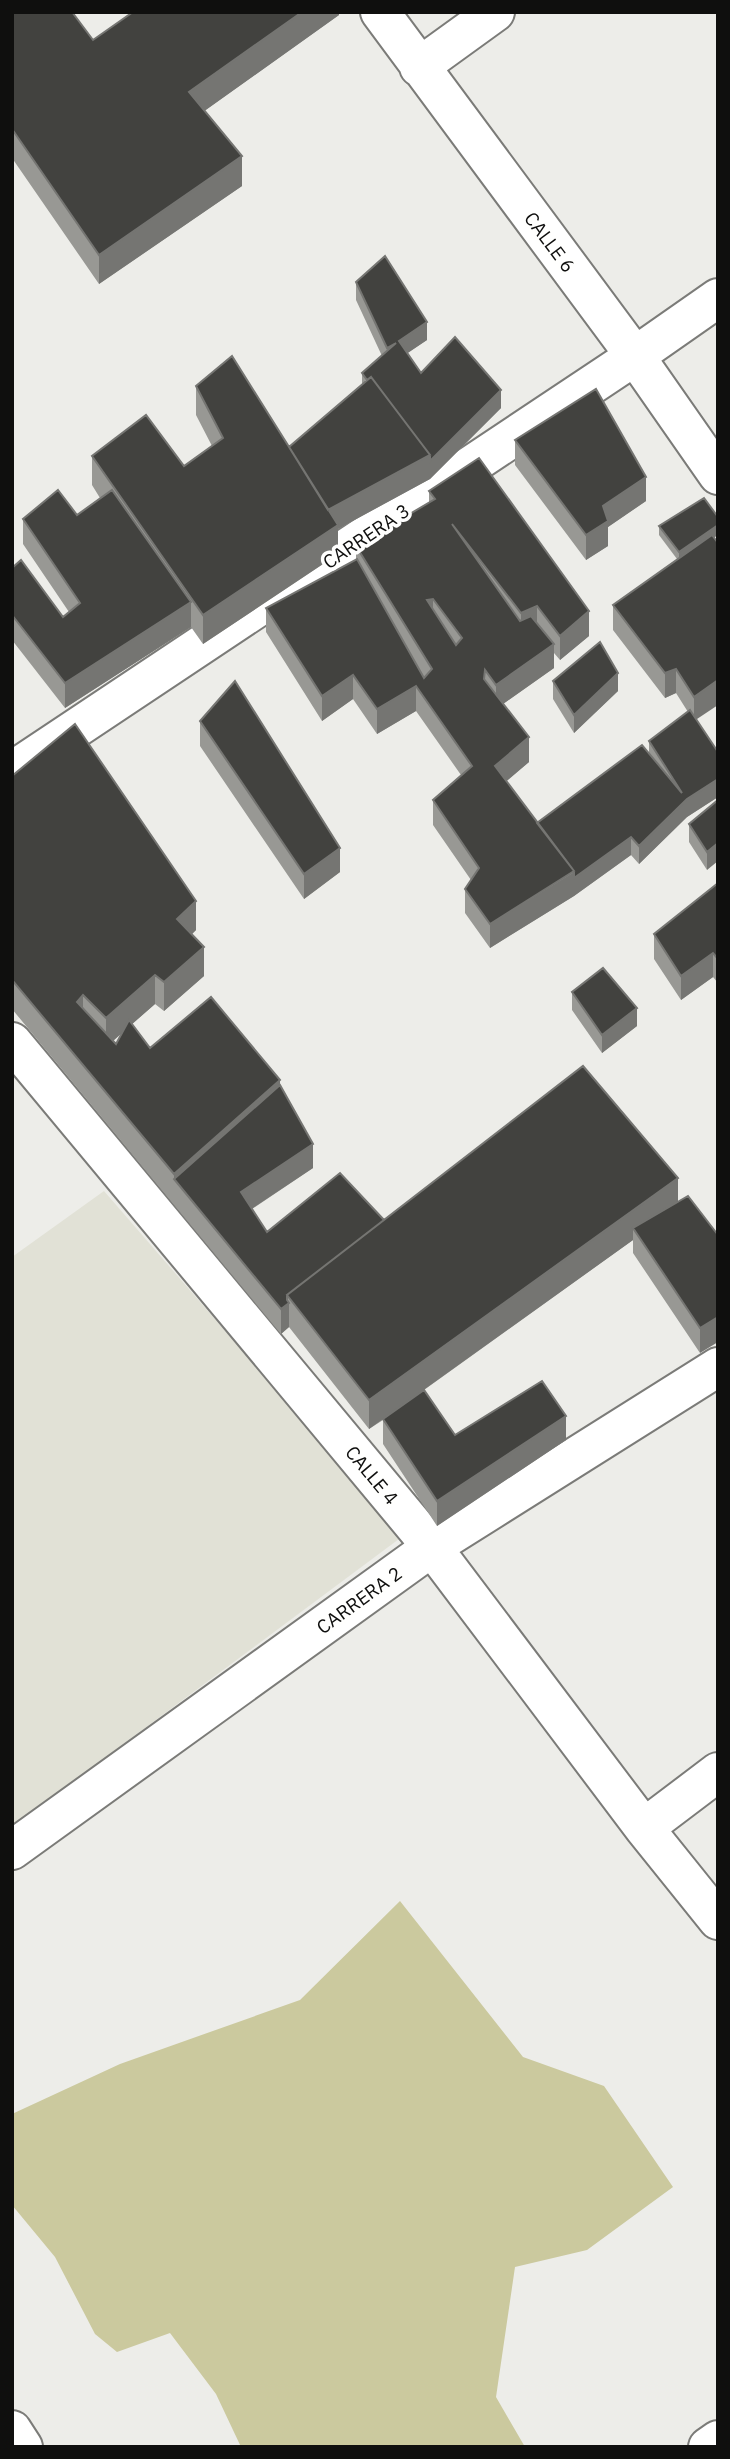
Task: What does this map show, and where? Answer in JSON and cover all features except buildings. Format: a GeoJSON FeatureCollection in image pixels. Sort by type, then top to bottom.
{"type":"FeatureCollection","features":[{"type":"Feature","properties":{"kind":"street","name":"CALLE 6"},"geometry":{"type":"LineString","coordinates":[[380,12],[635,356],[718,475]]}},
{"type":"Feature","properties":{"kind":"street"},"geometry":{"type":"LineString","coordinates":[[419,67],[495,12]]}},
{"type":"Feature","properties":{"kind":"street","name":"CARRERA 3"},"geometry":{"type":"LineString","coordinates":[[12,771],[718,298]]}},
{"type":"Feature","properties":{"kind":"street","name":"CALLE 4"},"geometry":{"type":"LineString","coordinates":[[12,1042],[432,1547],[644,1828],[718,1920]]}},
{"type":"Feature","properties":{"kind":"street","name":"CARRERA 2"},"geometry":{"type":"LineString","coordinates":[[12,1850],[432,1547],[718,1367]]}},
{"type":"Feature","properties":{"kind":"street"},"geometry":{"type":"LineString","coordinates":[[644,1828],[718,1772]]}},
{"type":"Feature","properties":{"kind":"street"},"geometry":{"type":"LineString","coordinates":[[12,2430],[23,2447]]}},
{"type":"Feature","properties":{"kind":"street"},"geometry":{"type":"LineString","coordinates":[[708,2447],[718,2440]]}},
{"type":"Feature","properties":{"kind":"shaded area"},"geometry":{"type":"Polygon","coordinates":[[[104,1191],[403,1536],[12,1827],[12,1257],[104,1191]]]}},
{"type":"Feature","properties":{"kind":"shaded area"},"geometry":{"type":"Polygon","coordinates":[[[400,1901],[523,2057],[604,2086],[673,2187],[587,2250],[515,2267],[496,2397],[525,2447],[241,2447],[216,2394],[170,2333],[117,2352],[95,2334],[55,2257],[12,2205],[12,2114],[120,2064],[300,2000],[400,1901]]]}}]}
